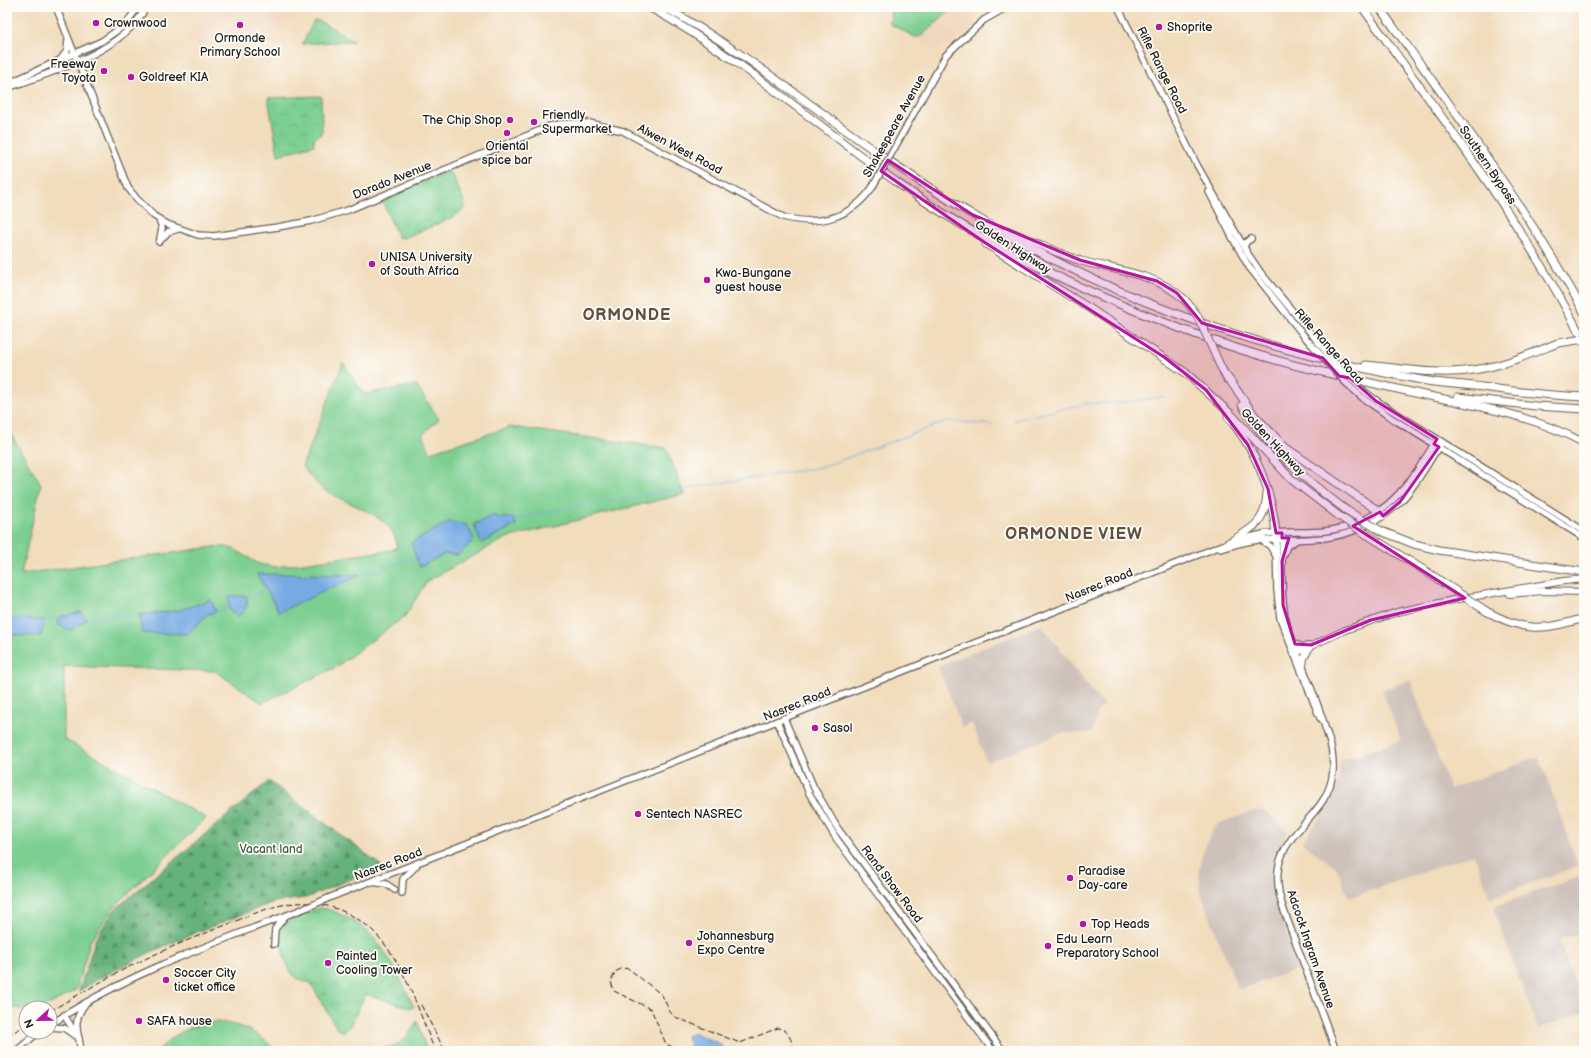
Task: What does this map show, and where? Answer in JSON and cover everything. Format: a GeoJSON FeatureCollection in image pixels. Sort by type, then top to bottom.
{"type":"FeatureCollection","features":[{"type":"Feature","properties":{"kind":"highway"},"geometry":{"type":"LineString","coordinates":[[649,7],[680,24],[752,73],[872,164],[962,226],[1068,282],[1191,333],[1283,363],[1475,405],[1521,417],[1584,443]]}},
{"type":"Feature","properties":{"kind":"highway"},"geometry":{"type":"LineString","coordinates":[[664,7],[688,20],[760,66],[880,155],[972,215],[1040,252],[1111,287],[1192,320],[1263,342],[1346,364],[1425,381],[1514,392],[1584,397]]}},
{"type":"Feature","properties":{"kind":"highway","name":"Southern Bypass"},"geometry":{"type":"LineString","coordinates":[[1362,7],[1496,194],[1540,264],[1584,342]]}},
{"type":"Feature","properties":{"kind":"highway","name":"Southern Bypass"},"geometry":{"type":"LineString","coordinates":[[1379,7],[1505,183],[1550,254],[1584,312]]}},
{"type":"Feature","properties":{"kind":"highway","name":"Golden Highway"},"geometry":{"type":"LineString","coordinates":[[972,215],[1080,260],[1151,278],[1168,286],[1185,300],[1197,315],[1237,398],[1253,423],[1273,447],[1300,474],[1346,510],[1381,531],[1414,544],[1438,550],[1584,572]]}},
{"type":"Feature","properties":{"kind":"highway","name":"Golden Highway"},"geometry":{"type":"LineString","coordinates":[[962,226],[984,242],[1164,357],[1206,390],[1232,414],[1292,480],[1339,516],[1486,611],[1509,623],[1534,629],[1559,626],[1584,618]]}},
{"type":"Feature","properties":{"kind":"highway"},"geometry":{"type":"LineString","coordinates":[[1346,364],[1440,372],[1473,370],[1509,362],[1558,343],[1584,339]]}},
{"type":"Feature","properties":{"kind":"highway"},"geometry":{"type":"LineString","coordinates":[[1226,375],[1255,416],[1286,448],[1381,514]]}},
{"type":"Feature","properties":{"kind":"highway"},"geometry":{"type":"LineString","coordinates":[[1401,389],[1502,403],[1584,409]]}},
{"type":"Feature","properties":{"kind":"highway"},"geometry":{"type":"LineString","coordinates":[[1206,390],[1230,419],[1248,445],[1268,489],[1279,536]]}},
{"type":"Feature","properties":{"kind":"highway"},"geometry":{"type":"LineString","coordinates":[[1228,543],[1250,530],[1260,521],[1265,510],[1268,489]]}},
{"type":"Feature","properties":{"kind":"main road"},"geometry":{"type":"LineString","coordinates":[[56,7],[125,182],[136,199],[158,218],[168,222]]}},
{"type":"Feature","properties":{"kind":"main road"},"geometry":{"type":"LineString","coordinates":[[7,84],[102,41],[118,31],[138,7]]}},
{"type":"Feature","properties":{"kind":"main road"},"geometry":{"type":"LineString","coordinates":[[7,88],[102,49],[123,35],[138,19],[146,7]]}},
{"type":"Feature","properties":{"kind":"main road","name":"Shakespeare Avenue"},"geometry":{"type":"LineString","coordinates":[[783,217],[808,221],[830,219],[851,210],[862,200],[872,188],[946,55],[984,20],[1008,7]]}},
{"type":"Feature","properties":{"kind":"main road","name":"Rifle Range Road"},"geometry":{"type":"LineString","coordinates":[[1118,7],[1232,237],[1249,267],[1304,336],[1345,382],[1427,440],[1438,443],[1447,453],[1584,538]]}},
{"type":"Feature","properties":{"kind":"main road"},"geometry":{"type":"LineString","coordinates":[[70,40],[85,49]]}},
{"type":"Feature","properties":{"kind":"main road"},"geometry":{"type":"LineString","coordinates":[[60,60],[67,51],[70,40]]}},
{"type":"Feature","properties":{"kind":"main road","name":"Alwen West Road"},"geometry":{"type":"LineString","coordinates":[[559,124],[593,124],[623,131],[783,217]]}},
{"type":"Feature","properties":{"kind":"main road","name":"Dorado Avenue"},"geometry":{"type":"LineString","coordinates":[[168,222],[180,229],[207,236],[294,224],[348,210],[559,124]]}},
{"type":"Feature","properties":{"kind":"main road","name":"Rifle Range Road"},"geometry":{"type":"LineString","coordinates":[[1197,165],[1244,247],[1261,273],[1314,338],[1365,396],[1383,405],[1438,443],[1584,530]]}},
{"type":"Feature","properties":{"kind":"main road"},"geometry":{"type":"LineString","coordinates":[[122,173],[139,197],[168,222]]}},
{"type":"Feature","properties":{"kind":"main road"},"geometry":{"type":"LineString","coordinates":[[158,218],[161,225],[159,240],[170,231],[180,229]]}},
{"type":"Feature","properties":{"kind":"main road","name":"Dorado Avenue"},"geometry":{"type":"LineString","coordinates":[[168,222],[192,230],[227,234]]}},
{"type":"Feature","properties":{"kind":"main road"},"geometry":{"type":"LineString","coordinates":[[1244,247],[1246,242],[1251,238]]}},
{"type":"Feature","properties":{"kind":"main road"},"geometry":{"type":"LineString","coordinates":[[1427,440],[1430,456],[1440,452],[1447,453]]}},
{"type":"Feature","properties":{"kind":"main road","name":"Nasrec Road"},"geometry":{"type":"LineString","coordinates":[[785,720],[1228,543],[1264,534],[1304,538],[1323,538],[1340,535],[1367,525],[1397,498],[1430,456],[1438,443]]}},
{"type":"Feature","properties":{"kind":"main road","name":"Nasrec Road"},"geometry":{"type":"LineString","coordinates":[[58,1020],[88,1001],[147,972],[285,916],[1214,552],[1279,536],[1340,528],[1381,514]]}},
{"type":"Feature","properties":{"kind":"main road","name":"Adcock Ingram Avenue"},"geometry":{"type":"LineString","coordinates":[[1279,536],[1283,605],[1288,629],[1321,720],[1325,725]]}},
{"type":"Feature","properties":{"kind":"main road"},"geometry":{"type":"LineString","coordinates":[[1260,540],[1270,546],[1280,559],[1287,546],[1293,541],[1304,538]]}},
{"type":"Feature","properties":{"kind":"main road","name":"Adcock Ingram Avenue"},"geometry":{"type":"LineString","coordinates":[[1280,559],[1278,605],[1284,630],[1303,666],[1319,705],[1334,756],[1332,779],[1319,806],[1291,837],[1286,847],[1279,867],[1278,885],[1284,908],[1336,1051]]}},
{"type":"Feature","properties":{"kind":"main road"},"geometry":{"type":"LineString","coordinates":[[1296,653],[1345,630],[1384,616],[1424,605],[1558,582],[1584,579]]}},
{"type":"Feature","properties":{"kind":"main road"},"geometry":{"type":"LineString","coordinates":[[1477,596],[1543,591],[1584,592]]}},
{"type":"Feature","properties":{"kind":"main road"},"geometry":{"type":"LineString","coordinates":[[1294,644],[1302,647],[1311,646]]}},
{"type":"Feature","properties":{"kind":"main road"},"geometry":{"type":"LineString","coordinates":[[1303,666],[1304,658],[1311,646]]}},
{"type":"Feature","properties":{"kind":"main road","name":"Rand Show Road"},"geometry":{"type":"LineString","coordinates":[[785,720],[814,788],[838,829],[1002,1051]]}},
{"type":"Feature","properties":{"kind":"main road","name":"Rand Show Road"},"geometry":{"type":"LineString","coordinates":[[777,723],[809,793],[836,838],[993,1051]]}},
{"type":"Feature","properties":{"kind":"main road"},"geometry":{"type":"LineString","coordinates":[[402,893],[403,879],[417,864]]}},
{"type":"Feature","properties":{"kind":"main road"},"geometry":{"type":"LineString","coordinates":[[371,882],[383,884],[395,890]]}},
{"type":"Feature","properties":{"kind":"main road"},"geometry":{"type":"LineString","coordinates":[[274,944],[275,929],[285,916]]}},
{"type":"Feature","properties":{"kind":"main road"},"geometry":{"type":"LineString","coordinates":[[81,1051],[76,1029],[77,1019],[81,1010],[88,1001]]}},
{"type":"Feature","properties":{"kind":"main road"},"geometry":{"type":"LineString","coordinates":[[64,1015],[79,1039]]}},
{"type":"Feature","properties":{"kind":"main road"},"geometry":{"type":"LineString","coordinates":[[58,1027],[64,1028],[79,1039]]}},
{"type":"Feature","properties":{"kind":"main road"},"geometry":{"type":"LineString","coordinates":[[16,1051],[29,1040]]}},
{"type":"Feature","properties":{"kind":"highlighted area"},"geometry":{"type":"Polygon","coordinates":[[[888,160],[973,215],[1080,260],[1157,281],[1177,293],[1202,323],[1323,358],[1339,376],[1350,378],[1376,401],[1437,439],[1434,444],[1439,447],[1400,502],[1383,516],[1380,512],[1353,526],[1465,598],[1371,620],[1311,645],[1295,644],[1283,605],[1282,561],[1289,538],[1282,538],[1282,533],[1276,533],[1268,489],[1248,445],[1206,390],[1164,357],[984,242],[881,171],[888,160]]]}},
{"type":"Feature","properties":{"kind":"shaded area","name":"Ormonde Primary School"},"geometry":{"type":"Polygon","coordinates":[[[207,7],[294,7],[274,44],[190,44],[188,38],[201,12],[205,11],[207,7]]]}},
{"type":"Feature","properties":{"kind":"shaded area"},"geometry":{"type":"Polygon","coordinates":[[[858,7],[968,7],[975,21],[972,26],[945,49],[937,50],[917,40],[917,37],[858,7]]]}},
{"type":"Feature","properties":{"kind":"shaded area"},"geometry":{"type":"Polygon","coordinates":[[[1041,625],[1103,705],[1098,711],[1092,733],[1062,733],[987,762],[972,723],[962,727],[938,666],[1041,625]]]}},
{"type":"Feature","properties":{"kind":"shaded area"},"geometry":{"type":"Polygon","coordinates":[[[1410,680],[1450,789],[1539,756],[1578,866],[1490,898],[1474,854],[1349,898],[1337,868],[1302,843],[1329,804],[1339,779],[1339,761],[1401,740],[1382,690],[1410,680]]]}},
{"type":"Feature","properties":{"kind":"shaded area"},"geometry":{"type":"Polygon","coordinates":[[[1256,810],[1265,811],[1288,831],[1274,861],[1272,886],[1277,907],[1295,956],[1297,969],[1242,989],[1237,987],[1200,891],[1199,871],[1202,855],[1213,829],[1218,824],[1256,810]]]}},
{"type":"Feature","properties":{"kind":"shaded area"},"geometry":{"type":"Polygon","coordinates":[[[1578,877],[1582,879],[1584,884],[1584,931],[1559,940],[1584,1007],[1584,1012],[1538,1029],[1494,911],[1496,906],[1578,877]]]}},
{"type":"Feature","properties":{"kind":"green space"},"geometry":{"type":"Polygon","coordinates":[[[891,7],[955,7],[921,36],[915,37],[890,24],[891,7]]]}},
{"type":"Feature","properties":{"kind":"green space"},"geometry":{"type":"Polygon","coordinates":[[[314,21],[319,21],[354,41],[302,44],[314,21]]]}},
{"type":"Feature","properties":{"kind":"green space"},"geometry":{"type":"Polygon","coordinates":[[[321,96],[322,131],[320,135],[314,138],[314,145],[278,155],[268,98],[321,96]]]}},
{"type":"Feature","properties":{"kind":"green space"},"geometry":{"type":"Polygon","coordinates":[[[448,171],[452,175],[465,203],[463,210],[451,218],[404,238],[398,237],[383,203],[383,199],[448,171]]]}},
{"type":"Feature","properties":{"kind":"green space"},"geometry":{"type":"Polygon","coordinates":[[[343,363],[364,394],[416,385],[439,419],[423,434],[430,452],[511,427],[666,448],[684,494],[506,538],[427,581],[405,616],[336,667],[262,703],[215,671],[64,666],[64,739],[206,818],[112,909],[90,942],[76,990],[58,1000],[18,1000],[18,1008],[7,1006],[7,428],[41,484],[21,574],[221,546],[234,549],[259,564],[276,567],[392,550],[397,547],[394,536],[380,519],[323,489],[302,467],[343,363]]]}},
{"type":"Feature","properties":{"kind":"green space","name":"Vacant land"},"geometry":{"type":"Polygon","coordinates":[[[269,781],[382,866],[306,898],[274,902],[195,933],[151,952],[100,978],[79,991],[96,938],[114,910],[269,781]]]}},
{"type":"Feature","properties":{"kind":"green space"},"geometry":{"type":"Polygon","coordinates":[[[319,908],[328,909],[356,922],[367,931],[386,954],[414,1007],[410,1008],[366,994],[349,1028],[344,1032],[337,1029],[310,982],[302,981],[296,978],[291,972],[278,934],[278,928],[281,924],[319,908]]]}},
{"type":"Feature","properties":{"kind":"green space"},"geometry":{"type":"Polygon","coordinates":[[[417,1021],[427,1051],[371,1051],[399,1044],[408,1035],[417,1021]]]}},
{"type":"Feature","properties":{"kind":"green space"},"geometry":{"type":"Polygon","coordinates":[[[217,1022],[242,1027],[249,1030],[263,1039],[276,1051],[158,1051],[177,1034],[184,1030],[217,1022]]]}},
{"type":"Feature","properties":{"kind":"water"},"geometry":{"type":"Polygon","coordinates":[[[494,515],[499,518],[513,518],[516,525],[481,543],[474,524],[494,515]]]}},
{"type":"Feature","properties":{"kind":"water"},"geometry":{"type":"Polygon","coordinates":[[[448,522],[467,525],[474,540],[458,555],[445,554],[419,567],[411,543],[448,522]]]}},
{"type":"Feature","properties":{"kind":"water"},"geometry":{"type":"Polygon","coordinates":[[[257,574],[360,575],[279,612],[257,574]]]}},
{"type":"Feature","properties":{"kind":"water"},"geometry":{"type":"Polygon","coordinates":[[[229,596],[247,596],[247,606],[238,617],[229,609],[229,596]]]}},
{"type":"Feature","properties":{"kind":"water"},"geometry":{"type":"Polygon","coordinates":[[[211,600],[216,612],[208,614],[187,634],[142,633],[139,615],[176,611],[211,600]]]}},
{"type":"Feature","properties":{"kind":"water"},"geometry":{"type":"Polygon","coordinates":[[[81,612],[87,619],[71,630],[58,625],[59,617],[81,612]]]}},
{"type":"Feature","properties":{"kind":"water"},"geometry":{"type":"Polygon","coordinates":[[[7,618],[44,620],[41,636],[7,635],[7,618]]]}},
{"type":"Feature","properties":{"kind":"water"},"geometry":{"type":"Polygon","coordinates":[[[695,1033],[720,1044],[725,1051],[692,1051],[687,1036],[695,1033]]]}},
{"type":"Feature","properties":{"kind":"waterway"},"geometry":{"type":"LineString","coordinates":[[1014,420],[1084,404],[1125,402],[1164,397]]}},
{"type":"Feature","properties":{"kind":"waterway"},"geometry":{"type":"LineString","coordinates":[[512,519],[583,505],[822,467],[948,421],[993,425]]}},
{"type":"Feature","properties":{"kind":"waterway"},"geometry":{"type":"LineString","coordinates":[[471,535],[477,532]]}},
{"type":"Feature","properties":{"kind":"waterway"},"geometry":{"type":"LineString","coordinates":[[360,575],[416,557]]}},
{"type":"Feature","properties":{"kind":"waterway"},"geometry":{"type":"LineString","coordinates":[[246,599],[266,589]]}},
{"type":"Feature","properties":{"kind":"waterway"},"geometry":{"type":"LineString","coordinates":[[215,612],[228,607]]}},
{"type":"Feature","properties":{"kind":"waterway"},"geometry":{"type":"LineString","coordinates":[[87,619],[139,615]]}},
{"type":"Feature","properties":{"kind":"waterway"},"geometry":{"type":"LineString","coordinates":[[43,620],[60,617]]}},
{"type":"Feature","properties":{"kind":"waterway"},"geometry":{"type":"LineString","coordinates":[[7,618],[30,619]]}},
{"type":"Feature","properties":{"kind":"railway"},"geometry":{"type":"LineString","coordinates":[[58,1006],[131,966],[195,937],[260,911],[286,904],[315,904],[336,908],[345,912],[371,929],[383,941],[393,955],[409,986],[435,1051]]}},
{"type":"Feature","properties":{"kind":"railway"},"geometry":{"type":"LineString","coordinates":[[681,1051],[666,1044],[651,1009],[614,991],[611,982],[615,972],[623,968],[629,969],[662,995],[670,1012],[675,1017],[740,1043],[778,1028],[782,1029],[789,1036],[794,1051]]}},
{"type":"Feature","properties":{"kind":"railway"},"geometry":{"type":"LineString","coordinates":[[421,1005],[445,1051]]}},
{"type":"Feature","properties":{"kind":"railway"},"geometry":{"type":"LineString","coordinates":[[7,1036],[18,1030]]}},
{"type":"Feature","properties":{"kind":"railway"},"geometry":{"type":"LineString","coordinates":[[764,1051],[774,1051]]}},
{"type":"Feature","properties":{"kind":"place","name":"Crownwood"},"geometry":{"type":"Point","coordinates":[96,23]}},
{"type":"Feature","properties":{"kind":"place","name":"Ormonde Primary School"},"geometry":{"type":"Point","coordinates":[240,25]}},
{"type":"Feature","properties":{"kind":"place","name":"Shoprite"},"geometry":{"type":"Point","coordinates":[1159,27]}},
{"type":"Feature","properties":{"kind":"place","name":"Freeway Toyota"},"geometry":{"type":"Point","coordinates":[104,71]}},
{"type":"Feature","properties":{"kind":"place","name":"Goldreef KIA"},"geometry":{"type":"Point","coordinates":[131,77]}},
{"type":"Feature","properties":{"kind":"place","name":"The Chip Shop"},"geometry":{"type":"Point","coordinates":[510,120]}},
{"type":"Feature","properties":{"kind":"place","name":"Friendly Supermarket"},"geometry":{"type":"Point","coordinates":[534,122]}},
{"type":"Feature","properties":{"kind":"place","name":"Oriental spice bar"},"geometry":{"type":"Point","coordinates":[507,133]}},
{"type":"Feature","properties":{"kind":"place","name":"UNISA University of South Africa"},"geometry":{"type":"Point","coordinates":[372,264]}},
{"type":"Feature","properties":{"kind":"place","name":"Kwa-Bungane guest house"},"geometry":{"type":"Point","coordinates":[707,280]}},
{"type":"Feature","properties":{"kind":"place","name":"Sasol"},"geometry":{"type":"Point","coordinates":[815,728]}},
{"type":"Feature","properties":{"kind":"place","name":"Sentech NASREC"},"geometry":{"type":"Point","coordinates":[638,814]}},
{"type":"Feature","properties":{"kind":"place","name":"Paradise Day-care"},"geometry":{"type":"Point","coordinates":[1070,878]}},
{"type":"Feature","properties":{"kind":"place","name":"Top Heads"},"geometry":{"type":"Point","coordinates":[1083,924]}},
{"type":"Feature","properties":{"kind":"place","name":"Johannesburg Expo Centre"},"geometry":{"type":"Point","coordinates":[689,943]}},
{"type":"Feature","properties":{"kind":"place","name":"Edu Learn Preparatory School"},"geometry":{"type":"Point","coordinates":[1048,946]}},
{"type":"Feature","properties":{"kind":"place","name":"Painted Cooling Tower"},"geometry":{"type":"Point","coordinates":[328,963]}},
{"type":"Feature","properties":{"kind":"place","name":"Soccer City ticket office"},"geometry":{"type":"Point","coordinates":[166,980]}},
{"type":"Feature","properties":{"kind":"place","name":"SAFA house"},"geometry":{"type":"Point","coordinates":[139,1021]}},
{"type":"Feature","properties":{"kind":"district","name":"ORMONDE"},"geometry":{"type":"Point","coordinates":[627,314]}},
{"type":"Feature","properties":{"kind":"district","name":"ORMONDE VIEW"},"geometry":{"type":"Point","coordinates":[1074,533]}}]}
